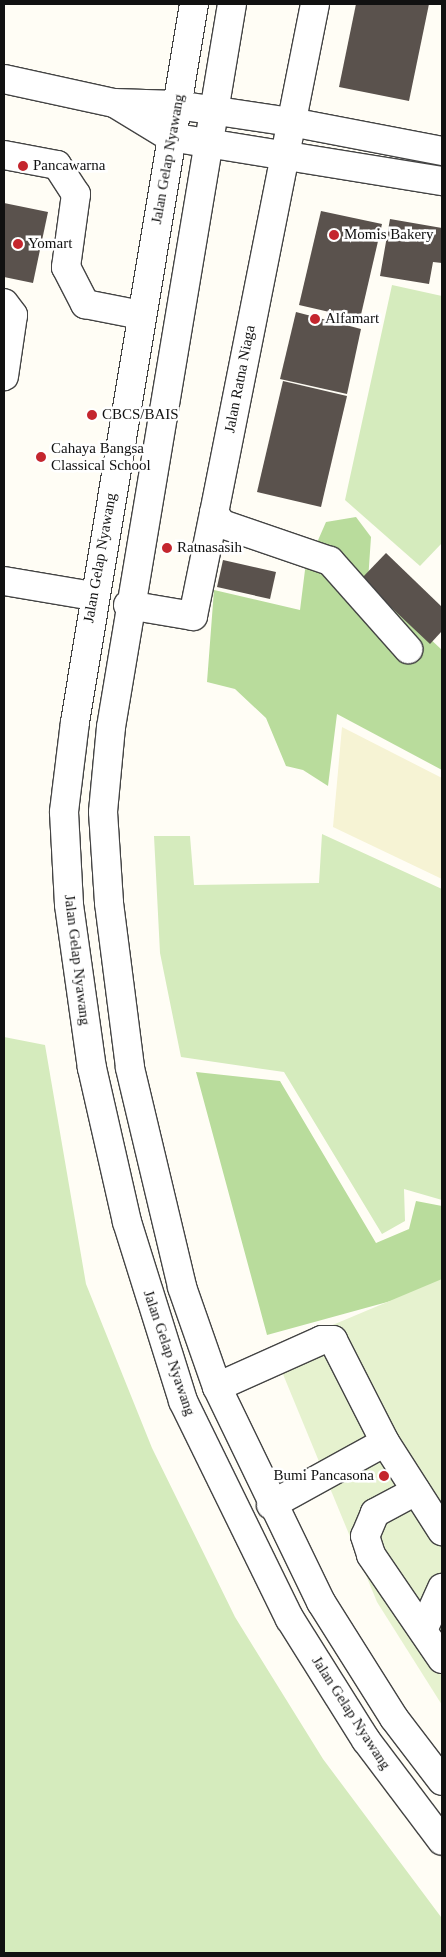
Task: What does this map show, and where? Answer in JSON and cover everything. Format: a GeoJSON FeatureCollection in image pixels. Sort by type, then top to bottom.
{"type":"FeatureCollection","features":[{"type":"Feature","properties":{"kind":"street","name":"Jalan Gelap Nyawang"},"geometry":{"type":"LineString","coordinates":[[194,4],[93,596],[64,812],[69,905],[92,1068],[132,1240],[183,1401],[290,1619],[366,1740],[442,1841]]}},
{"type":"Feature","properties":{"kind":"street"},"geometry":{"type":"LineString","coordinates":[[232,4],[206,143],[128,605],[103,812],[109,903],[130,1068],[182,1287],[217,1387],[271,1505],[321,1602],[394,1718],[442,1781]]}},
{"type":"Feature","properties":{"kind":"street","name":"Jalan Ratna Niaga"},"geometry":{"type":"LineString","coordinates":[[128,605],[193,616],[315,4]]}},
{"type":"Feature","properties":{"kind":"street"},"geometry":{"type":"LineString","coordinates":[[4,79],[114,103],[177,105],[291,122],[442,151]]}},
{"type":"Feature","properties":{"kind":"street"},"geometry":{"type":"LineString","coordinates":[[114,103],[170,137],[284,154],[442,182]]}},
{"type":"Feature","properties":{"kind":"street"},"geometry":{"type":"LineString","coordinates":[[4,155],[57,165],[76,194],[66,267],[85,304],[141,315]]}},
{"type":"Feature","properties":{"kind":"street"},"geometry":{"type":"LineString","coordinates":[[4,303],[13,315],[4,376]]}},
{"type":"Feature","properties":{"kind":"street"},"geometry":{"type":"LineString","coordinates":[[214,514],[222,524],[330,561],[408,649]]}},
{"type":"Feature","properties":{"kind":"street"},"geometry":{"type":"LineString","coordinates":[[4,581],[93,596]]}},
{"type":"Feature","properties":{"kind":"street"},"geometry":{"type":"LineString","coordinates":[[217,1387],[322,1340],[333,1340],[386,1442],[442,1531]]}},
{"type":"Feature","properties":{"kind":"street"},"geometry":{"type":"LineString","coordinates":[[271,1505],[386,1442]]}},
{"type":"Feature","properties":{"kind":"street"},"geometry":{"type":"LineString","coordinates":[[416,1490],[375,1512],[365,1536],[371,1555],[424,1628],[442,1659]]}},
{"type":"Feature","properties":{"kind":"street"},"geometry":{"type":"LineString","coordinates":[[424,1628],[442,1588]]}},
{"type":"Feature","properties":{"kind":"shaded area"},"geometry":{"type":"Polygon","coordinates":[[[342,727],[442,778],[442,879],[333,827],[342,727]]]}},
{"type":"Feature","properties":{"kind":"green space"},"geometry":{"type":"Polygon","coordinates":[[[392,285],[442,296],[442,543],[420,566],[345,500],[392,285]]]}},
{"type":"Feature","properties":{"kind":"green space"},"geometry":{"type":"Polygon","coordinates":[[[356,517],[371,537],[368,581],[442,650],[442,770],[337,714],[328,786],[303,770],[286,766],[266,718],[235,689],[207,682],[214,590],[300,610],[305,570],[326,522],[356,517]]]}},
{"type":"Feature","properties":{"kind":"green space"},"geometry":{"type":"Polygon","coordinates":[[[322,834],[442,889],[442,1200],[404,1189],[405,1221],[382,1234],[284,1072],[181,1057],[160,953],[154,836],[190,836],[194,885],[319,883],[322,834]]]}},
{"type":"Feature","properties":{"kind":"green space"},"geometry":{"type":"Polygon","coordinates":[[[4,1037],[45,1045],[86,1284],[152,1448],[235,1617],[323,1759],[441,1917],[442,1953],[4,1953],[4,1037]]]}},
{"type":"Feature","properties":{"kind":"green space"},"geometry":{"type":"Polygon","coordinates":[[[196,1072],[280,1081],[376,1243],[409,1229],[416,1201],[442,1206],[442,1287],[267,1335],[196,1072]]]}},
{"type":"Feature","properties":{"kind":"green space","name":"Bumi Pancasona"},"geometry":{"type":"Polygon","coordinates":[[[442,1279],[442,1705],[377,1602],[273,1350],[442,1279]]]}},
{"type":"Feature","properties":{"kind":"building"},"geometry":{"type":"Polygon","coordinates":[[[356,4],[429,4],[409,101],[339,87],[356,4]]]}},
{"type":"Feature","properties":{"kind":"building"},"geometry":{"type":"Polygon","coordinates":[[[4,203],[48,212],[33,283],[4,277],[4,203]]]}},
{"type":"Feature","properties":{"kind":"building"},"geometry":{"type":"Polygon","coordinates":[[[321,211],[382,224],[360,319],[299,305],[321,211]]]}},
{"type":"Feature","properties":{"kind":"building"},"geometry":{"type":"Polygon","coordinates":[[[390,219],[442,228],[442,263],[433,262],[429,284],[380,276],[390,219]]]}},
{"type":"Feature","properties":{"kind":"building"},"geometry":{"type":"Polygon","coordinates":[[[296,312],[361,329],[347,394],[280,379],[296,312]]]}},
{"type":"Feature","properties":{"kind":"building"},"geometry":{"type":"Polygon","coordinates":[[[283,381],[347,396],[321,507],[257,492],[283,381]]]}},
{"type":"Feature","properties":{"kind":"building"},"geometry":{"type":"Polygon","coordinates":[[[386,553],[442,607],[442,631],[430,644],[361,579],[386,553]]]}},
{"type":"Feature","properties":{"kind":"building"},"geometry":{"type":"Polygon","coordinates":[[[223,560],[276,572],[270,599],[217,587],[223,560]]]}},
{"type":"Feature","properties":{"kind":"place","name":"Pancawarna"},"geometry":{"type":"Point","coordinates":[23,166]}},
{"type":"Feature","properties":{"kind":"place","name":"Momis Bakery"},"geometry":{"type":"Point","coordinates":[334,235]}},
{"type":"Feature","properties":{"kind":"place","name":"Yomart"},"geometry":{"type":"Point","coordinates":[18,244]}},
{"type":"Feature","properties":{"kind":"place","name":"Alfamart"},"geometry":{"type":"Point","coordinates":[315,319]}},
{"type":"Feature","properties":{"kind":"place","name":"CBCS/BAIS"},"geometry":{"type":"Point","coordinates":[92,415]}},
{"type":"Feature","properties":{"kind":"place","name":"Cahaya Bangsa Classical School"},"geometry":{"type":"Point","coordinates":[41,457]}},
{"type":"Feature","properties":{"kind":"place","name":"Ratnasasih"},"geometry":{"type":"Point","coordinates":[167,548]}},
{"type":"Feature","properties":{"kind":"place","name":"Bumi Pancasona"},"geometry":{"type":"Point","coordinates":[384,1476]}}]}
